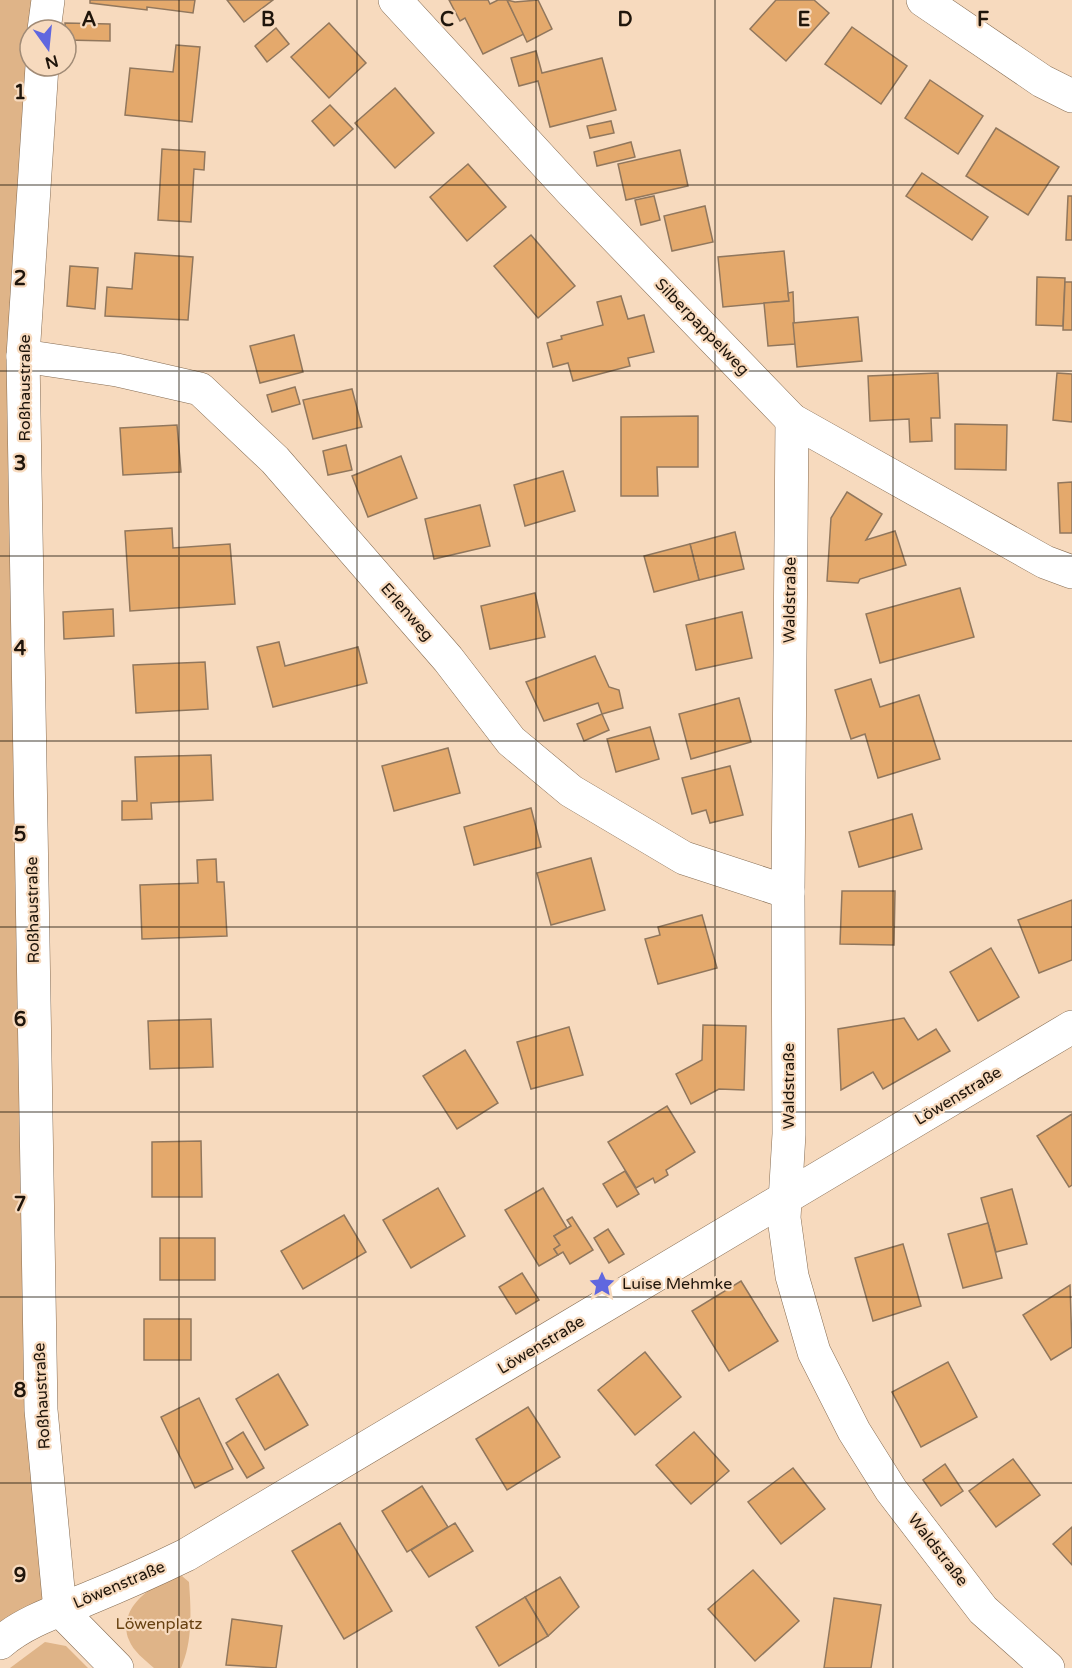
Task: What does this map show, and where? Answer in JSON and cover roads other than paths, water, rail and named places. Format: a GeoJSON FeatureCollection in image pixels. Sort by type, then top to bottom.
{"type":"FeatureCollection","features":[{"type":"Feature","properties":{"kind":"street"},"geometry":{"type":"LineString","coordinates":[[46,18],[48,0]]}},
{"type":"Feature","properties":{"kind":"street","name":"Silberpappelweg"},"geometry":{"type":"LineString","coordinates":[[394,0],[572,192],[792,420],[1045,562],[1072,572]]}},
{"type":"Feature","properties":{"kind":"street"},"geometry":{"type":"LineString","coordinates":[[923,0],[1042,81],[1072,96]]}},
{"type":"Feature","properties":{"kind":"street","name":"Roßhaustraße"},"geometry":{"type":"LineString","coordinates":[[41,78],[23,356],[40,1410],[60,1610]]}},
{"type":"Feature","properties":{"kind":"street","name":"Erlenweg"},"geometry":{"type":"LineString","coordinates":[[23,356],[117,369],[200,389],[283,469],[448,659],[511,741],[571,791],[684,858],[788,892]]}},
{"type":"Feature","properties":{"kind":"street","name":"Waldstraße"},"geometry":{"type":"LineString","coordinates":[[792,420],[788,892],[789,1134],[784,1218],[792,1276],[814,1352],[854,1431],[891,1490],[983,1610],[1048,1668]]}},
{"type":"Feature","properties":{"kind":"street","name":"Löwenstraße"},"geometry":{"type":"LineString","coordinates":[[0,1643],[10,1634],[60,1610],[141,1577],[186,1555],[1072,1027]]}},
{"type":"Feature","properties":{"kind":"street"},"geometry":{"type":"LineString","coordinates":[[60,1610],[117,1668]]}},
{"type":"Feature","properties":{"kind":"place","name":"Luise Mehmke"},"geometry":{"type":"Point","coordinates":[602,1284]}},
{"type":"Feature","properties":{"kind":"park label","name":"Löwenplatz"},"geometry":{"type":"Point","coordinates":[159,1624]}}]}
